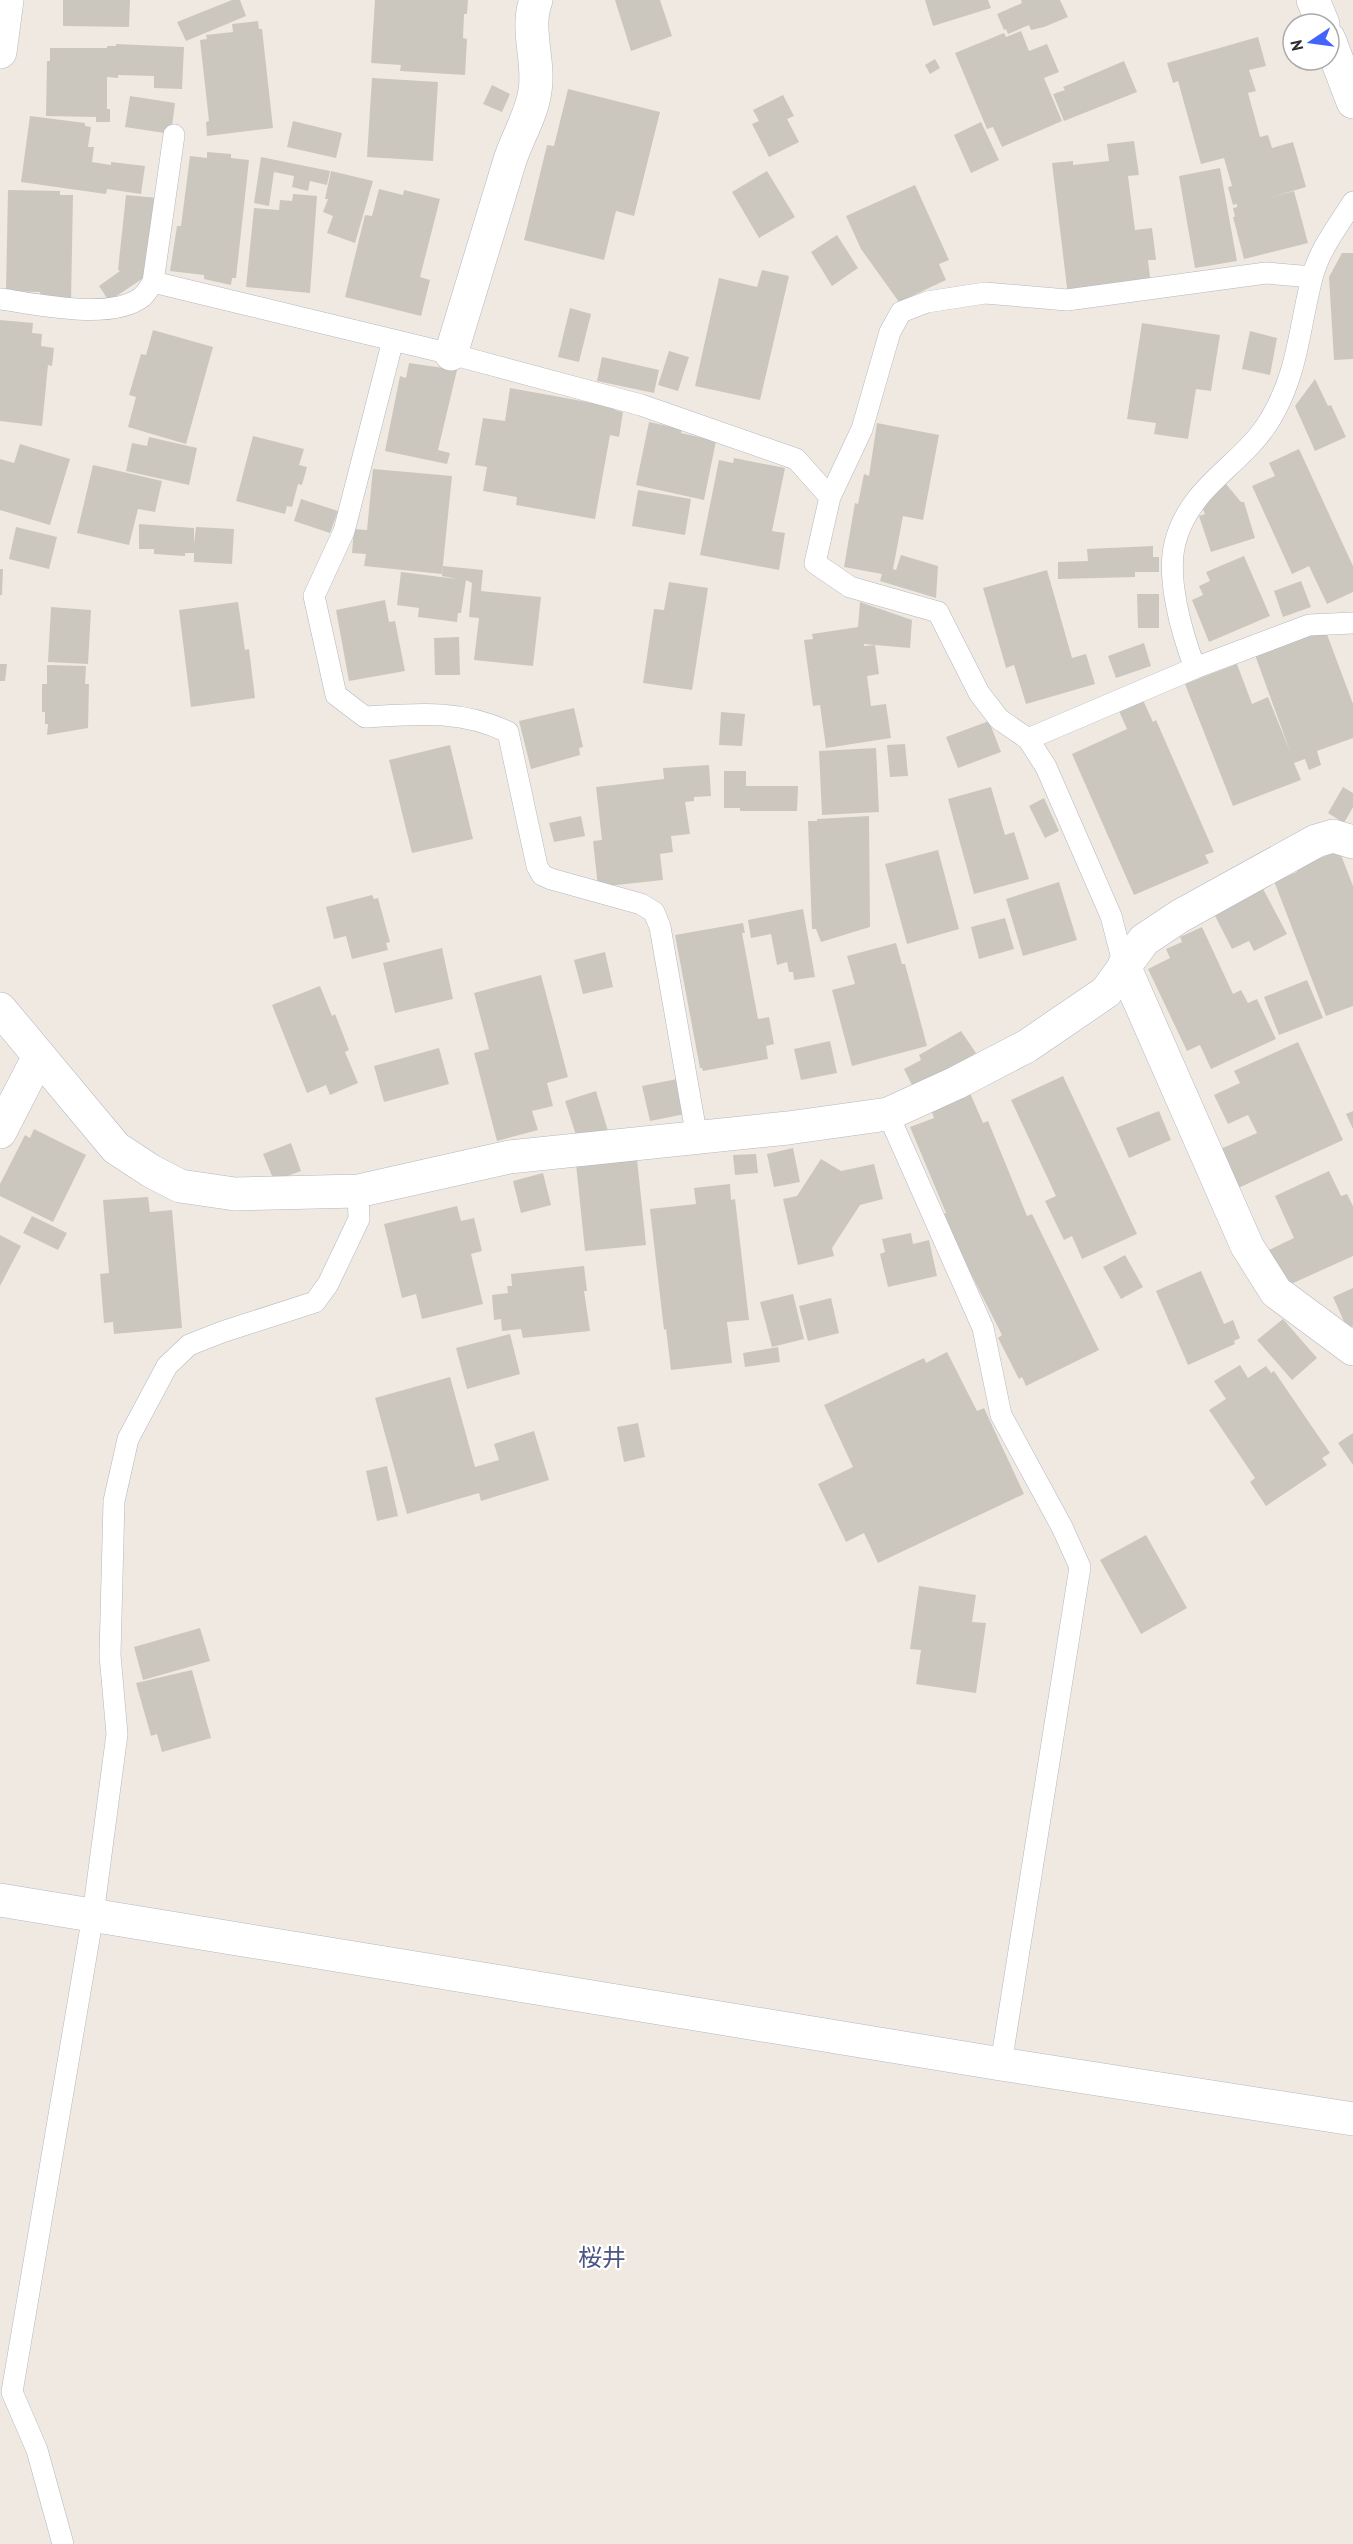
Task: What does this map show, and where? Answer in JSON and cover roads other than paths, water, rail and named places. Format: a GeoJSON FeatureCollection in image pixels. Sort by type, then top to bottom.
{"type":"FeatureCollection","features":[{"type":"Feature","properties":{"kind":"street"},"geometry":{"type":"LineString","coordinates":[[0,52],[7,0]]}},
{"type":"Feature","properties":{"kind":"street"},"geometry":{"type":"LineString","coordinates":[[451,354],[511,157],[535,93],[536,70],[532,31],[533,8],[536,0]]}},
{"type":"Feature","properties":{"kind":"street"},"geometry":{"type":"LineString","coordinates":[[1341,70],[1353,102]]}},
{"type":"Feature","properties":{"kind":"street"},"geometry":{"type":"LineString","coordinates":[[0,1009],[116,1148],[151,1171],[180,1186],[235,1194],[358,1191],[509,1157],[697,1138],[888,1114],[956,1083],[1027,1046],[1106,992],[1144,940],[1180,916],[1316,841],[1333,836],[1353,842]]}},
{"type":"Feature","properties":{"kind":"street"},"geometry":{"type":"LineString","coordinates":[[1124,966],[1247,1245],[1276,1292],[1353,1349]]}},
{"type":"Feature","properties":{"kind":"street"},"geometry":{"type":"LineString","coordinates":[[0,1132],[39,1056]]}},
{"type":"Feature","properties":{"kind":"street"},"geometry":{"type":"LineString","coordinates":[[0,1900],[1001,2064],[1353,2119]]}},
{"type":"Feature","properties":{"kind":"lane"},"geometry":{"type":"LineString","coordinates":[[0,299],[86,310],[127,304],[142,296],[153,282],[174,135]]}},
{"type":"Feature","properties":{"kind":"lane"},"geometry":{"type":"LineString","coordinates":[[1195,668],[1185,643],[1173,577],[1175,544],[1188,510],[1214,478],[1248,450],[1271,418],[1294,369],[1312,277],[1321,253],[1353,202]]}},
{"type":"Feature","properties":{"kind":"lane"},"geometry":{"type":"LineString","coordinates":[[1124,966],[1111,916],[1046,768],[1028,739],[999,719],[979,693],[938,612],[850,586],[815,563],[830,497],[862,429],[890,332],[901,312],[927,302],[985,293],[1067,300],[1266,273],[1312,277]]}},
{"type":"Feature","properties":{"kind":"lane"},"geometry":{"type":"LineString","coordinates":[[153,282],[451,354],[641,405],[796,459],[830,497]]}},
{"type":"Feature","properties":{"kind":"lane"},"geometry":{"type":"LineString","coordinates":[[393,340],[344,531],[314,596],[336,696],[365,717],[438,713],[473,718],[508,732],[537,866],[542,875],[642,903],[654,912],[660,927],[697,1138]]}},
{"type":"Feature","properties":{"kind":"lane"},"geometry":{"type":"LineString","coordinates":[[1028,739],[1195,668],[1309,625],[1353,623]]}},
{"type":"Feature","properties":{"kind":"lane"},"geometry":{"type":"LineString","coordinates":[[888,1114],[983,1328],[1001,1415],[1062,1527],[1080,1568],[1001,2064]]}},
{"type":"Feature","properties":{"kind":"lane"},"geometry":{"type":"LineString","coordinates":[[63,2544],[37,2450],[6,2394],[93,1915],[117,1734],[110,1654],[114,1501],[128,1439],[167,1366],[189,1346],[222,1332],[315,1302],[328,1284],[359,1219],[358,1191]]}},
{"type":"Feature","properties":{"kind":"district","name":"桜井"},"geometry":{"type":"Point","coordinates":[602,2257]}}]}
